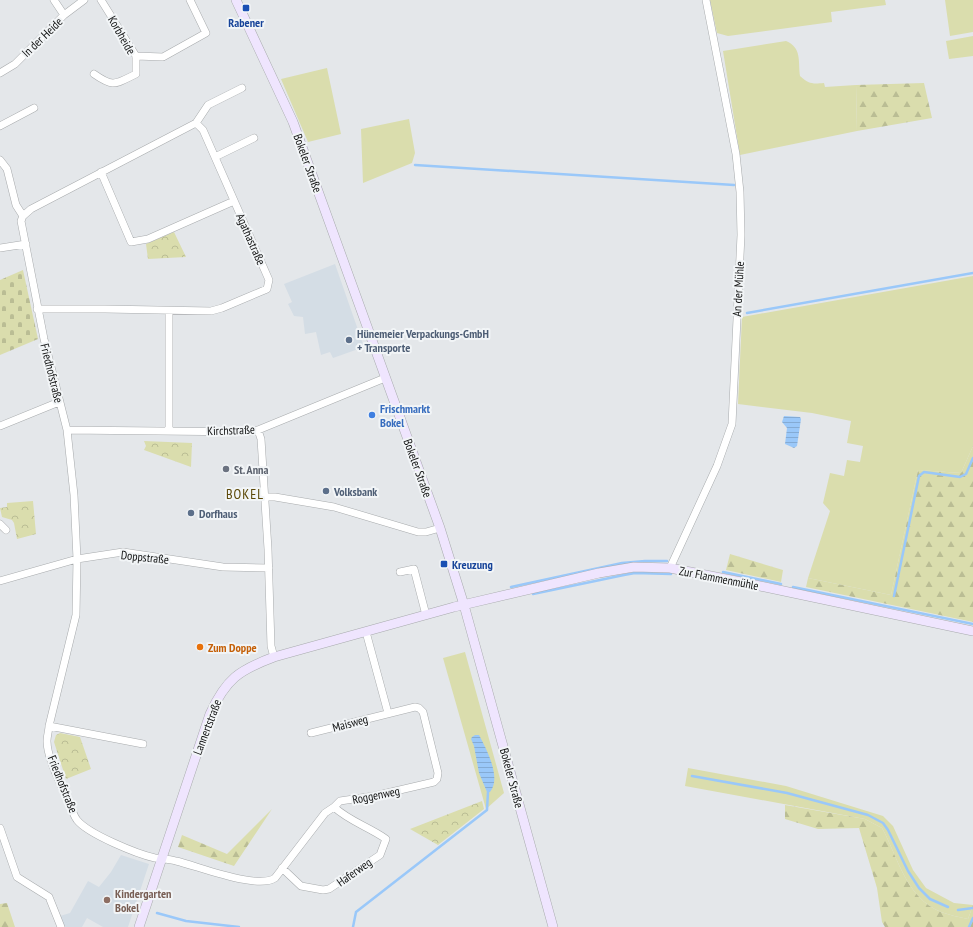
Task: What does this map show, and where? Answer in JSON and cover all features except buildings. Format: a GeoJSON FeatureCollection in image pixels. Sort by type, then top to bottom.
{"type":"FeatureCollection","features":[{"type":"Feature","properties":{"kind":"street"},"geometry":{"type":"LineString","coordinates":[[54,0],[64,16]]}},
{"type":"Feature","properties":{"kind":"street","name":"In der Heide"},"geometry":{"type":"LineString","coordinates":[[0,73],[15,64],[64,16],[84,0]]}},
{"type":"Feature","properties":{"kind":"street","name":"Korbheide"},"geometry":{"type":"LineString","coordinates":[[94,74],[107,82],[116,84],[136,74],[136,56],[101,0]]}},
{"type":"Feature","properties":{"kind":"street"},"geometry":{"type":"LineString","coordinates":[[136,56],[164,56],[206,33],[190,0]]}},
{"type":"Feature","properties":{"kind":"street","name":"Bokeler Straße"},"geometry":{"type":"LineString","coordinates":[[236,0],[293,122],[440,528],[464,605],[553,927]]}},
{"type":"Feature","properties":{"kind":"street","name":"An der Mühle"},"geometry":{"type":"LineString","coordinates":[[670,568],[717,466],[732,424],[741,235],[740,192],[736,154],[706,0]]}},
{"type":"Feature","properties":{"kind":"street"},"geometry":{"type":"LineString","coordinates":[[0,161],[7,169],[16,205],[23,216],[31,209],[196,123],[208,105],[242,88]]}},
{"type":"Feature","properties":{"kind":"street"},"geometry":{"type":"LineString","coordinates":[[0,126],[34,108]]}},
{"type":"Feature","properties":{"kind":"street"},"geometry":{"type":"LineString","coordinates":[[196,123],[203,130],[234,201]]}},
{"type":"Feature","properties":{"kind":"street"},"geometry":{"type":"LineString","coordinates":[[215,156],[254,138]]}},
{"type":"Feature","properties":{"kind":"street","name":"Agathastraße"},"geometry":{"type":"LineString","coordinates":[[37,309],[211,312],[267,288],[270,280],[234,201],[148,239],[131,242],[101,172]]}},
{"type":"Feature","properties":{"kind":"street","name":"Friedhofstraße"},"geometry":{"type":"LineString","coordinates":[[23,216],[21,221],[37,309],[67,430],[74,495],[77,559],[76,615],[49,726],[47,741],[50,756],[77,820],[94,834],[117,845],[154,858],[163,858]]}},
{"type":"Feature","properties":{"kind":"street"},"geometry":{"type":"LineString","coordinates":[[0,248],[26,244]]}},
{"type":"Feature","properties":{"kind":"street"},"geometry":{"type":"LineString","coordinates":[[169,311],[169,431]]}},
{"type":"Feature","properties":{"kind":"street","name":"Kirchstraße"},"geometry":{"type":"LineString","coordinates":[[67,430],[250,432],[385,378]]}},
{"type":"Feature","properties":{"kind":"street"},"geometry":{"type":"LineString","coordinates":[[0,426],[59,402]]}},
{"type":"Feature","properties":{"kind":"street"},"geometry":{"type":"LineString","coordinates":[[258,430],[261,439],[269,568],[271,646],[274,657]]}},
{"type":"Feature","properties":{"kind":"street"},"geometry":{"type":"LineString","coordinates":[[265,497],[274,497],[334,507],[418,532],[426,532],[440,528]]}},
{"type":"Feature","properties":{"kind":"street"},"geometry":{"type":"LineString","coordinates":[[0,524],[6,530]]}},
{"type":"Feature","properties":{"kind":"street","name":"Doppstraße"},"geometry":{"type":"LineString","coordinates":[[0,581],[77,559],[123,552],[223,567],[269,568]]}},
{"type":"Feature","properties":{"kind":"street","name":"Zur Flammenmühle"},"geometry":{"type":"LineString","coordinates":[[464,605],[634,567],[670,568],[973,632]]}},
{"type":"Feature","properties":{"kind":"street"},"geometry":{"type":"LineString","coordinates":[[400,572],[414,568],[426,615]]}},
{"type":"Feature","properties":{"kind":"street","name":"Lannertstraße"},"geometry":{"type":"LineString","coordinates":[[139,927],[210,714],[218,696],[235,676],[252,665],[274,657],[464,605]]}},
{"type":"Feature","properties":{"kind":"street"},"geometry":{"type":"LineString","coordinates":[[366,632],[388,713]]}},
{"type":"Feature","properties":{"kind":"street","name":"Roggenweg"},"geometry":{"type":"LineString","coordinates":[[163,858],[176,860],[228,876],[271,881],[275,878],[325,813],[340,801],[374,796],[434,782],[437,779],[438,773],[423,712],[419,708],[414,707],[388,713]]}},
{"type":"Feature","properties":{"kind":"street","name":"Maisweg"},"geometry":{"type":"LineString","coordinates":[[311,733],[388,713]]}},
{"type":"Feature","properties":{"kind":"street"},"geometry":{"type":"LineString","coordinates":[[49,726],[143,744]]}},
{"type":"Feature","properties":{"kind":"street","name":"Haferweg"},"geometry":{"type":"LineString","coordinates":[[282,868],[301,886],[329,890],[380,855],[386,839],[378,833],[342,814],[334,807]]}},
{"type":"Feature","properties":{"kind":"street"},"geometry":{"type":"LineString","coordinates":[[0,828],[17,877],[49,897],[61,927]]}},
{"type":"Feature","properties":{"kind":"shaded area"},"geometry":{"type":"Polygon","coordinates":[[[335,264],[364,347],[333,358],[330,352],[321,355],[316,332],[305,334],[303,317],[294,316],[288,304],[292,302],[284,284],[335,264]]]}},
{"type":"Feature","properties":{"kind":"shaded area","name":"Kindergarten Bokel"},"geometry":{"type":"Polygon","coordinates":[[[121,855],[149,864],[128,927],[103,927],[87,918],[82,927],[64,927],[60,916],[70,913],[88,881],[99,887],[111,872],[121,855]]]}},
{"type":"Feature","properties":{"kind":"green space"},"geometry":{"type":"Polygon","coordinates":[[[710,0],[885,0],[886,5],[831,12],[832,22],[728,36],[717,33],[710,0]]]}},
{"type":"Feature","properties":{"kind":"green space"},"geometry":{"type":"Polygon","coordinates":[[[945,0],[973,0],[973,32],[950,36],[945,0]]]}},
{"type":"Feature","properties":{"kind":"green space"},"geometry":{"type":"Polygon","coordinates":[[[973,36],[973,56],[949,59],[946,41],[973,36]]]}},
{"type":"Feature","properties":{"kind":"green space"},"geometry":{"type":"Polygon","coordinates":[[[786,41],[795,47],[797,51],[800,76],[806,81],[824,83],[825,87],[856,85],[857,131],[740,155],[723,51],[786,41]]]}},
{"type":"Feature","properties":{"kind":"green space"},"geometry":{"type":"Polygon","coordinates":[[[327,68],[341,134],[308,142],[281,79],[327,68]]]}},
{"type":"Feature","properties":{"kind":"green space"},"geometry":{"type":"Polygon","coordinates":[[[924,83],[932,118],[857,131],[856,85],[924,83]]]}},
{"type":"Feature","properties":{"kind":"green space"},"geometry":{"type":"Polygon","coordinates":[[[409,119],[415,153],[412,163],[363,183],[361,129],[409,119]]]}},
{"type":"Feature","properties":{"kind":"green space"},"geometry":{"type":"Polygon","coordinates":[[[174,232],[186,257],[148,259],[146,244],[174,232]]]}},
{"type":"Feature","properties":{"kind":"green space"},"geometry":{"type":"Polygon","coordinates":[[[23,270],[38,339],[0,355],[0,280],[23,270]]]}},
{"type":"Feature","properties":{"kind":"green space"},"geometry":{"type":"Polygon","coordinates":[[[973,276],[973,446],[961,473],[918,470],[891,595],[808,578],[830,511],[823,503],[830,473],[844,476],[847,460],[860,462],[863,446],[847,443],[851,421],[812,413],[738,404],[742,317],[973,276]]]}},
{"type":"Feature","properties":{"kind":"green space"},"geometry":{"type":"Polygon","coordinates":[[[144,441],[192,443],[191,467],[144,450],[146,446],[144,441]]]}},
{"type":"Feature","properties":{"kind":"green space"},"geometry":{"type":"Polygon","coordinates":[[[973,446],[973,622],[806,587],[808,578],[891,595],[918,470],[961,473],[973,446]]]}},
{"type":"Feature","properties":{"kind":"green space"},"geometry":{"type":"Polygon","coordinates":[[[33,501],[36,534],[17,539],[14,523],[12,520],[2,517],[0,508],[7,507],[7,503],[33,501]]]}},
{"type":"Feature","properties":{"kind":"green space"},"geometry":{"type":"Polygon","coordinates":[[[730,554],[783,570],[781,582],[726,570],[730,554]]]}},
{"type":"Feature","properties":{"kind":"green space"},"geometry":{"type":"Polygon","coordinates":[[[465,652],[504,793],[486,809],[443,658],[465,652]]]}},
{"type":"Feature","properties":{"kind":"green space"},"geometry":{"type":"Polygon","coordinates":[[[60,733],[80,737],[91,769],[66,779],[54,742],[56,735],[60,733]]]}},
{"type":"Feature","properties":{"kind":"green space"},"geometry":{"type":"Polygon","coordinates":[[[688,768],[786,786],[883,816],[893,826],[913,870],[926,888],[954,903],[973,905],[968,919],[941,912],[929,906],[919,897],[904,876],[882,828],[865,819],[685,786],[688,768]]]}},
{"type":"Feature","properties":{"kind":"green space"},"geometry":{"type":"Polygon","coordinates":[[[482,801],[484,809],[438,845],[410,829],[482,801]]]}},
{"type":"Feature","properties":{"kind":"green space"},"geometry":{"type":"Polygon","coordinates":[[[785,805],[865,819],[882,828],[904,876],[919,897],[929,906],[941,912],[968,919],[973,905],[973,927],[885,927],[882,922],[877,888],[859,828],[818,829],[785,819],[785,805]]]}},
{"type":"Feature","properties":{"kind":"green space"},"geometry":{"type":"Polygon","coordinates":[[[272,809],[234,866],[178,847],[182,835],[227,854],[272,809]]]}},
{"type":"Feature","properties":{"kind":"green space"},"geometry":{"type":"Polygon","coordinates":[[[7,903],[15,927],[0,927],[0,904],[7,903]]]}},
{"type":"Feature","properties":{"kind":"water"},"geometry":{"type":"Polygon","coordinates":[[[784,416],[800,417],[801,419],[797,446],[794,448],[785,444],[787,428],[782,422],[784,416]]]}},
{"type":"Feature","properties":{"kind":"water"},"geometry":{"type":"Polygon","coordinates":[[[475,735],[479,735],[492,763],[494,779],[490,792],[487,792],[479,773],[474,746],[471,739],[475,735]]]}},
{"type":"Feature","properties":{"kind":"waterway"},"geometry":{"type":"LineString","coordinates":[[415,165],[734,185]]}},
{"type":"Feature","properties":{"kind":"waterway"},"geometry":{"type":"LineString","coordinates":[[747,313],[973,273]]}},
{"type":"Feature","properties":{"kind":"waterway"},"geometry":{"type":"LineString","coordinates":[[894,596],[919,476],[924,472],[960,477],[966,474],[973,458]]}},
{"type":"Feature","properties":{"kind":"waterway"},"geometry":{"type":"LineString","coordinates":[[511,587],[622,563],[667,561]]}},
{"type":"Feature","properties":{"kind":"waterway"},"geometry":{"type":"LineString","coordinates":[[723,572],[781,584]]}},
{"type":"Feature","properties":{"kind":"waterway"},"geometry":{"type":"LineString","coordinates":[[533,594],[635,573],[671,574]]}},
{"type":"Feature","properties":{"kind":"waterway"},"geometry":{"type":"LineString","coordinates":[[793,587],[973,624]]}},
{"type":"Feature","properties":{"kind":"waterway"},"geometry":{"type":"LineString","coordinates":[[692,776],[787,793],[868,815],[883,823],[888,830],[908,871],[919,888],[930,899],[948,907]]}},
{"type":"Feature","properties":{"kind":"waterway"},"geometry":{"type":"LineString","coordinates":[[353,927],[356,912],[487,810],[488,792]]}},
{"type":"Feature","properties":{"kind":"waterway"},"geometry":{"type":"LineString","coordinates":[[958,910],[973,908]]}},
{"type":"Feature","properties":{"kind":"waterway"},"geometry":{"type":"LineString","coordinates":[[157,913],[186,921],[239,927]]}},
{"type":"Feature","properties":{"kind":"waterway"},"geometry":{"type":"LineString","coordinates":[[969,927],[973,918]]}},
{"type":"Feature","properties":{"kind":"place","name":"Rabener"},"geometry":{"type":"Point","coordinates":[246,8]}},
{"type":"Feature","properties":{"kind":"place","name":"Hünemeier Verpackungs-GmbH + Transporte"},"geometry":{"type":"Point","coordinates":[349,340]}},
{"type":"Feature","properties":{"kind":"place","name":"Frischmarkt Bokel"},"geometry":{"type":"Point","coordinates":[372,415]}},
{"type":"Feature","properties":{"kind":"place","name":"St. Anna"},"geometry":{"type":"Point","coordinates":[226,469]}},
{"type":"Feature","properties":{"kind":"place","name":"Volksbank"},"geometry":{"type":"Point","coordinates":[326,491]}},
{"type":"Feature","properties":{"kind":"place","name":"Dorfhaus"},"geometry":{"type":"Point","coordinates":[191,513]}},
{"type":"Feature","properties":{"kind":"place","name":"Kreuzung"},"geometry":{"type":"Point","coordinates":[444,564]}},
{"type":"Feature","properties":{"kind":"place","name":"Zum Doppe"},"geometry":{"type":"Point","coordinates":[200,647]}},
{"type":"Feature","properties":{"kind":"place","name":"Kindergarten Bokel"},"geometry":{"type":"Point","coordinates":[107,900]}},
{"type":"Feature","properties":{"kind":"district","name":"BOKEL"},"geometry":{"type":"Point","coordinates":[245,494]}}]}
